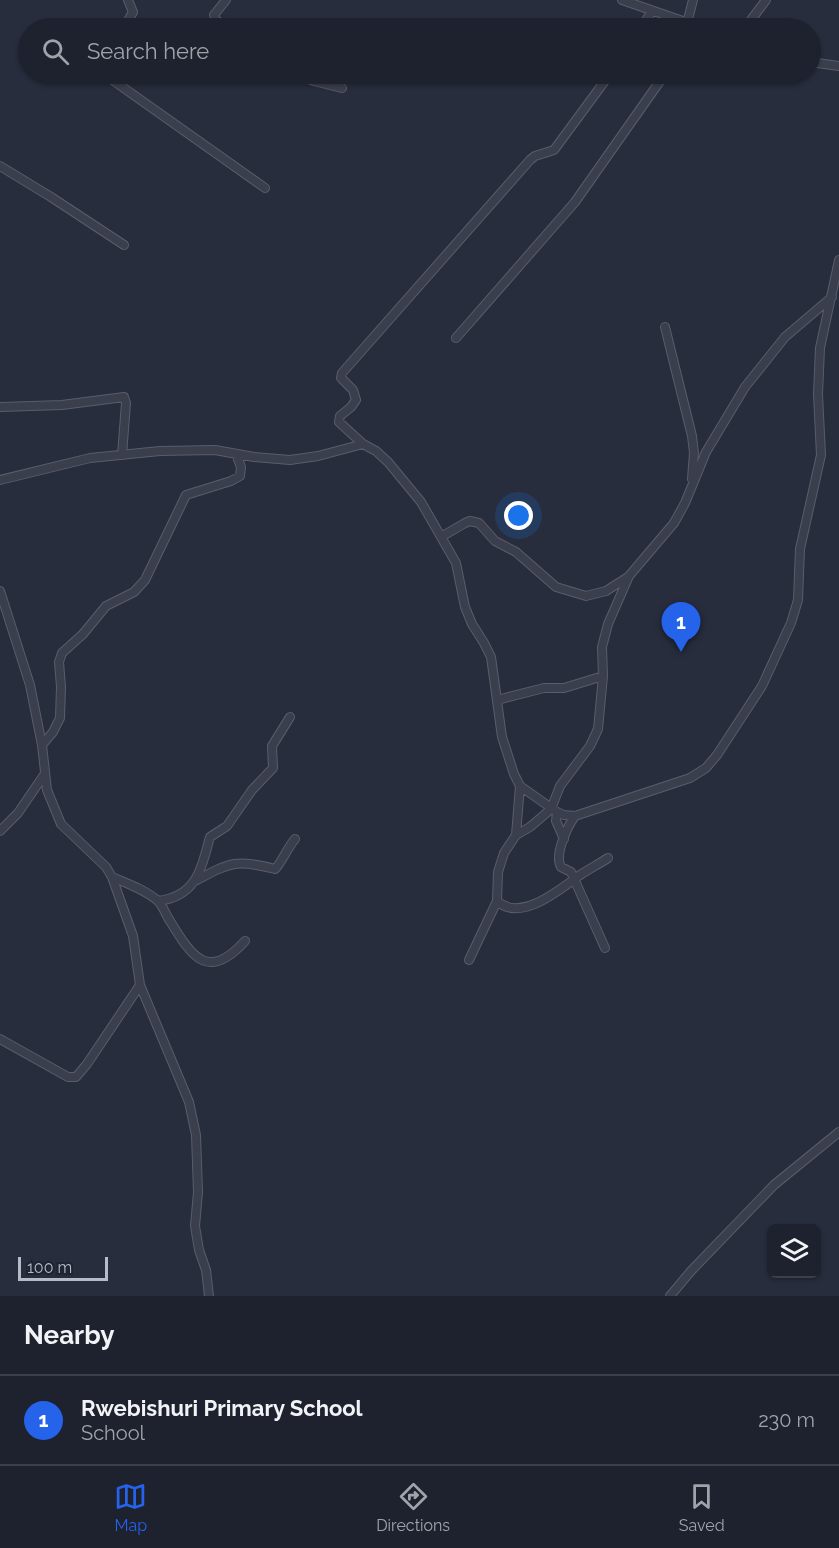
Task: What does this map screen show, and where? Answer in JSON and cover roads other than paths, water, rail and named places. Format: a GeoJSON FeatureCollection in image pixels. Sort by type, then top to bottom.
{"type":"FeatureCollection","features":[{"type":"Feature","properties":{"kind":"street"},"geometry":{"type":"LineString","coordinates":[[128,0],[133,12],[130,18]]}},
{"type":"Feature","properties":{"kind":"street"},"geometry":{"type":"LineString","coordinates":[[215,18],[214,15],[225,0]]}},
{"type":"Feature","properties":{"kind":"street"},"geometry":{"type":"LineString","coordinates":[[622,0],[672,18]]}},
{"type":"Feature","properties":{"kind":"street"},"geometry":{"type":"LineString","coordinates":[[688,18],[693,0]]}},
{"type":"Feature","properties":{"kind":"street"},"geometry":{"type":"LineString","coordinates":[[752,18],[766,0]]}},
{"type":"Feature","properties":{"kind":"street"},"geometry":{"type":"LineString","coordinates":[[647,18],[652,11]]}},
{"type":"Feature","properties":{"kind":"street"},"geometry":{"type":"LineString","coordinates":[[821,64],[839,66]]}},
{"type":"Feature","properties":{"kind":"street"},"geometry":{"type":"LineString","coordinates":[[118,84],[265,188]]}},
{"type":"Feature","properties":{"kind":"street"},"geometry":{"type":"LineString","coordinates":[[326,84],[342,88]]}},
{"type":"Feature","properties":{"kind":"street"},"geometry":{"type":"LineString","coordinates":[[469,960],[497,901],[497,882],[501,860],[516,835],[520,786],[508,759],[502,737],[491,657],[465,607],[456,563],[421,502],[388,462],[376,451],[363,444],[339,422],[340,416],[356,400],[353,390],[341,378],[342,374],[531,160],[535,156],[554,150],[603,84]]}},
{"type":"Feature","properties":{"kind":"street"},"geometry":{"type":"LineString","coordinates":[[456,338],[575,202],[658,84]]}},
{"type":"Feature","properties":{"kind":"street"},"geometry":{"type":"LineString","coordinates":[[0,166],[124,245]]}},
{"type":"Feature","properties":{"kind":"street"},"geometry":{"type":"LineString","coordinates":[[520,786],[555,810],[575,816],[690,778],[706,768],[717,755],[762,686],[798,600],[800,549],[821,455],[818,369],[820,348],[839,260]]}},
{"type":"Feature","properties":{"kind":"street"},"geometry":{"type":"LineString","coordinates":[[441,537],[470,521],[479,523],[495,541],[516,552],[556,587],[586,597],[606,591],[629,576],[674,523],[685,503],[706,452],[745,387],[784,337],[832,297]]}},
{"type":"Feature","properties":{"kind":"street"},"geometry":{"type":"LineString","coordinates":[[665,327],[692,436],[694,453],[692,483]]}},
{"type":"Feature","properties":{"kind":"street"},"geometry":{"type":"LineString","coordinates":[[0,407],[62,405],[124,396],[126,430],[122,455]]}},
{"type":"Feature","properties":{"kind":"street"},"geometry":{"type":"LineString","coordinates":[[0,480],[90,458],[187,449],[215,450],[290,460],[318,456],[363,444]]}},
{"type":"Feature","properties":{"kind":"street"},"geometry":{"type":"LineString","coordinates":[[42,745],[53,732],[60,718],[59,662],[62,653],[88,629],[106,606],[134,592],[145,580],[186,495],[240,476],[236,454]]}},
{"type":"Feature","properties":{"kind":"street"},"geometry":{"type":"LineString","coordinates":[[564,839],[556,821],[555,810],[560,786],[590,746],[598,729],[603,676],[602,647],[629,576]]}},
{"type":"Feature","properties":{"kind":"street"},"geometry":{"type":"LineString","coordinates":[[0,591],[30,685],[42,745],[47,790],[61,824],[112,877],[133,936],[140,985],[180,1078],[194,1117],[198,1192],[195,1226],[199,1250],[206,1270],[209,1296]]}},
{"type":"Feature","properties":{"kind":"street"},"geometry":{"type":"LineString","coordinates":[[496,700],[544,688],[564,688],[603,676]]}},
{"type":"Feature","properties":{"kind":"street"},"geometry":{"type":"LineString","coordinates":[[197,880],[210,837],[227,826],[252,790],[273,768],[272,746],[290,717]]}},
{"type":"Feature","properties":{"kind":"street"},"geometry":{"type":"LineString","coordinates":[[0,831],[18,813],[44,775]]}},
{"type":"Feature","properties":{"kind":"street"},"geometry":{"type":"LineString","coordinates":[[516,835],[555,810]]}},
{"type":"Feature","properties":{"kind":"street"},"geometry":{"type":"LineString","coordinates":[[575,816],[568,826],[558,860],[561,867],[571,872],[605,948]]}},
{"type":"Feature","properties":{"kind":"street"},"geometry":{"type":"LineString","coordinates":[[158,901],[183,893],[197,880],[218,868],[231,864],[255,864],[275,869],[295,839]]}},
{"type":"Feature","properties":{"kind":"street"},"geometry":{"type":"LineString","coordinates":[[497,901],[510,908],[533,904],[608,858]]}},
{"type":"Feature","properties":{"kind":"street"},"geometry":{"type":"LineString","coordinates":[[112,877],[158,901],[191,953],[201,961],[225,960],[245,941]]}},
{"type":"Feature","properties":{"kind":"street"},"geometry":{"type":"LineString","coordinates":[[0,1039],[68,1077],[76,1077],[140,985]]}},
{"type":"Feature","properties":{"kind":"street"},"geometry":{"type":"LineString","coordinates":[[670,1296],[774,1185],[839,1131]]}},
{"type":"Feature","properties":{"kind":"place","name":"Rwebishuri Primary School"},"geometry":{"type":"Point","coordinates":[681,652]}}]}
